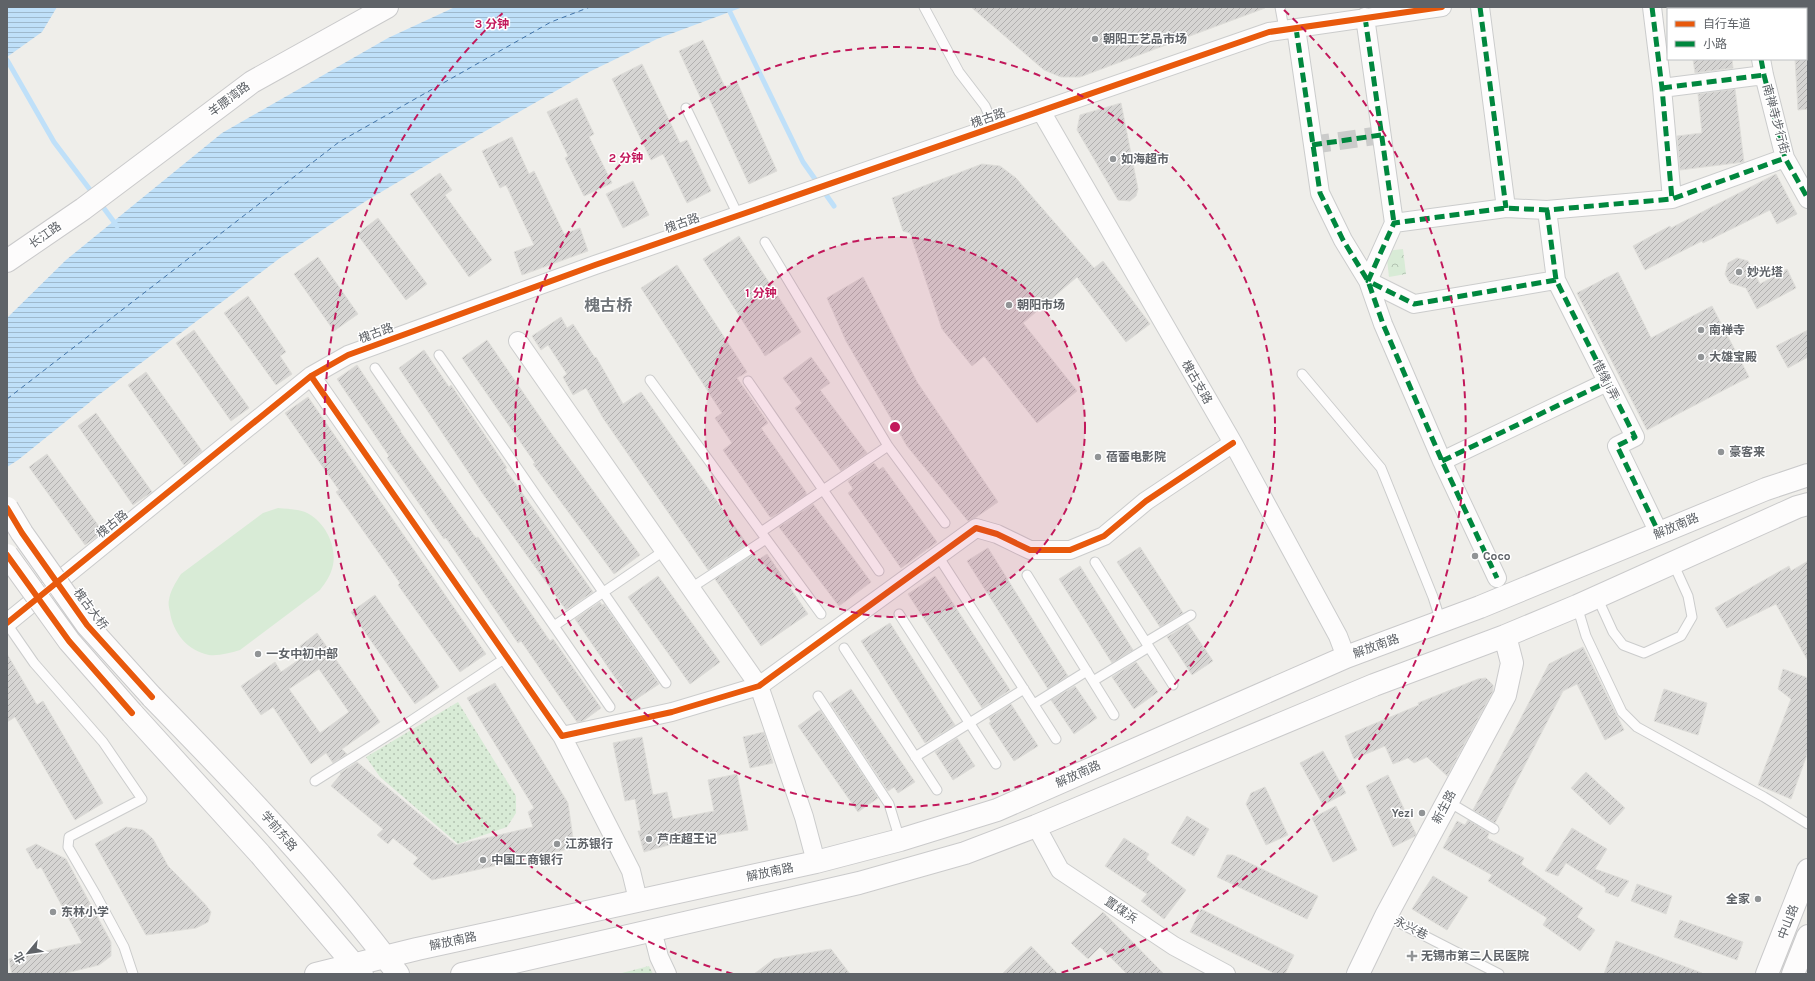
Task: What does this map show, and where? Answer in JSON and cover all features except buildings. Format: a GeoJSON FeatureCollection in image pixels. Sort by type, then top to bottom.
{"type":"FeatureCollection","features":[{"type":"Feature","properties":{"kind":"main road","name":"羊腰湾路"},"geometry":{"type":"LineString","coordinates":[[83,209],[252,82],[387,7]]}},
{"type":"Feature","properties":{"kind":"main road","name":"长江路"},"geometry":{"type":"LineString","coordinates":[[7,261],[83,209]]}},
{"type":"Feature","properties":{"kind":"main road","name":"解放南路"},"geometry":{"type":"LineString","coordinates":[[316,974],[392,966],[417,949],[816,862],[900,840],[997,810],[1346,657],[1441,622],[1766,489],[1808,475]]}},
{"type":"Feature","properties":{"kind":"main road"},"geometry":{"type":"LineString","coordinates":[[462,974],[859,883],[965,853],[1036,826],[1374,686],[1505,636],[1597,598],[1797,507],[1808,504]]}},
{"type":"Feature","properties":{"kind":"main road","name":"槐古大桥"},"geometry":{"type":"LineString","coordinates":[[7,508],[22,533],[87,625],[152,697]]}},
{"type":"Feature","properties":{"kind":"main road"},"geometry":{"type":"LineString","coordinates":[[7,556],[69,641],[260,854],[358,969]]}},
{"type":"Feature","properties":{"kind":"main road","name":"新生路"},"geometry":{"type":"LineString","coordinates":[[1358,974],[1386,916],[1505,695],[1512,663],[1505,636]]}},
{"type":"Feature","properties":{"kind":"main road","name":"学前东路"},"geometry":{"type":"LineString","coordinates":[[152,697],[221,767],[276,827],[392,966]]}},
{"type":"Feature","properties":{"kind":"main road","name":"中山路"},"geometry":{"type":"LineString","coordinates":[[1767,974],[1782,940],[1808,870]]}},
{"type":"Feature","properties":{"kind":"main road","name":"中山路"},"geometry":{"type":"LineString","coordinates":[[1793,974],[1808,936]]}},
{"type":"Feature","properties":{"kind":"street","name":"槐古路"},"geometry":{"type":"LineString","coordinates":[[7,623],[311,376],[348,355],[595,265],[1269,32],[1442,7]]}},
{"type":"Feature","properties":{"kind":"street"},"geometry":{"type":"LineString","coordinates":[[1480,7],[1506,208]]}},
{"type":"Feature","properties":{"kind":"street"},"geometry":{"type":"LineString","coordinates":[[1652,7],[1662,88],[1672,199]]}},
{"type":"Feature","properties":{"kind":"street"},"geometry":{"type":"LineString","coordinates":[[1365,17],[1394,223],[1368,281]]}},
{"type":"Feature","properties":{"kind":"street"},"geometry":{"type":"LineString","coordinates":[[1290,28],[1320,193],[1343,240],[1368,281],[1383,324],[1442,461],[1497,578]]}},
{"type":"Feature","properties":{"kind":"street"},"geometry":{"type":"LineString","coordinates":[[1662,88],[1763,67]]}},
{"type":"Feature","properties":{"kind":"street","name":"南禅寺步行街"},"geometry":{"type":"LineString","coordinates":[[1763,67],[1786,158],[1806,191]]}},
{"type":"Feature","properties":{"kind":"street","name":"槐古支路"},"geometry":{"type":"LineString","coordinates":[[1041,111],[1233,443],[1338,636],[1346,657]]}},
{"type":"Feature","properties":{"kind":"street"},"geometry":{"type":"LineString","coordinates":[[1394,223],[1506,208],[1546,210],[1672,199],[1786,158]]}},
{"type":"Feature","properties":{"kind":"street","name":"惜缘ji弄"},"geometry":{"type":"LineString","coordinates":[[1546,210],[1556,280],[1635,437],[1617,446],[1659,534]]}},
{"type":"Feature","properties":{"kind":"street"},"geometry":{"type":"LineString","coordinates":[[1368,281],[1414,304],[1556,280]]}},
{"type":"Feature","properties":{"kind":"street"},"geometry":{"type":"LineString","coordinates":[[518,341],[759,686],[804,817],[816,862]]}},
{"type":"Feature","properties":{"kind":"street"},"geometry":{"type":"LineString","coordinates":[[311,376],[562,736],[631,871],[638,900]]}},
{"type":"Feature","properties":{"kind":"street"},"geometry":{"type":"LineString","coordinates":[[1442,461],[1607,382]]}},
{"type":"Feature","properties":{"kind":"street"},"geometry":{"type":"LineString","coordinates":[[562,736],[672,712],[759,686],[976,528],[997,534],[1030,550],[1070,550],[1104,536],[1146,501],[1233,443]]}},
{"type":"Feature","properties":{"kind":"street","name":"置煤浜"},"geometry":{"type":"LineString","coordinates":[[1036,826],[1060,870],[1174,946],[1226,974]]}},
{"type":"Feature","properties":{"kind":"street"},"geometry":{"type":"LineString","coordinates":[[652,930],[658,957],[667,974]]}},
{"type":"Feature","properties":{"kind":"lane"},"geometry":{"type":"LineString","coordinates":[[924,7],[959,72],[985,106],[994,127]]}},
{"type":"Feature","properties":{"kind":"lane"},"geometry":{"type":"LineString","coordinates":[[1280,7],[1290,28]]}},
{"type":"Feature","properties":{"kind":"lane"},"geometry":{"type":"LineString","coordinates":[[686,108],[738,216]]}},
{"type":"Feature","properties":{"kind":"lane"},"geometry":{"type":"LineString","coordinates":[[765,242],[888,446],[945,523]]}},
{"type":"Feature","properties":{"kind":"lane"},"geometry":{"type":"LineString","coordinates":[[438,355],[666,683]]}},
{"type":"Feature","properties":{"kind":"lane"},"geometry":{"type":"LineString","coordinates":[[374,368],[610,707]]}},
{"type":"Feature","properties":{"kind":"lane"},"geometry":{"type":"LineString","coordinates":[[1302,374],[1381,468],[1433,597],[1441,622]]}},
{"type":"Feature","properties":{"kind":"lane"},"geometry":{"type":"LineString","coordinates":[[650,380],[821,614]]}},
{"type":"Feature","properties":{"kind":"lane"},"geometry":{"type":"LineString","coordinates":[[748,381],[879,571]]}},
{"type":"Feature","properties":{"kind":"lane"},"geometry":{"type":"LineString","coordinates":[[691,588],[823,491],[888,446]]}},
{"type":"Feature","properties":{"kind":"lane"},"geometry":{"type":"LineString","coordinates":[[554,626],[665,550]]}},
{"type":"Feature","properties":{"kind":"lane"},"geometry":{"type":"LineString","coordinates":[[938,556],[1056,739]]}},
{"type":"Feature","properties":{"kind":"lane"},"geometry":{"type":"LineString","coordinates":[[1095,562],[1173,685]]}},
{"type":"Feature","properties":{"kind":"lane"},"geometry":{"type":"LineString","coordinates":[[1597,598],[1613,632],[1623,645],[1644,653],[1680,636],[1692,617],[1688,596],[1673,563]]}},
{"type":"Feature","properties":{"kind":"lane"},"geometry":{"type":"LineString","coordinates":[[1027,575],[1114,715]]}},
{"type":"Feature","properties":{"kind":"lane"},"geometry":{"type":"LineString","coordinates":[[1577,606],[1586,636],[1622,712],[1637,727],[1764,797],[1808,824]]}},
{"type":"Feature","properties":{"kind":"lane"},"geometry":{"type":"LineString","coordinates":[[899,614],[996,764]]}},
{"type":"Feature","properties":{"kind":"lane"},"geometry":{"type":"LineString","coordinates":[[1093,681],[1191,615]]}},
{"type":"Feature","properties":{"kind":"lane"},"geometry":{"type":"LineString","coordinates":[[7,623],[34,663],[102,742],[142,799],[69,837],[68,847],[124,947],[133,974]]}},
{"type":"Feature","properties":{"kind":"lane"},"geometry":{"type":"LineString","coordinates":[[844,648],[937,790]]}},
{"type":"Feature","properties":{"kind":"lane"},"geometry":{"type":"LineString","coordinates":[[314,781],[406,724],[507,657]]}},
{"type":"Feature","properties":{"kind":"lane"},"geometry":{"type":"LineString","coordinates":[[1034,704],[1087,671]]}},
{"type":"Feature","properties":{"kind":"lane"},"geometry":{"type":"LineString","coordinates":[[916,757],[1024,689]]}},
{"type":"Feature","properties":{"kind":"lane"},"geometry":{"type":"LineString","coordinates":[[818,696],[889,804],[900,840]]}},
{"type":"Feature","properties":{"kind":"lane"},"geometry":{"type":"LineString","coordinates":[[1447,801],[1494,829]]}},
{"type":"Feature","properties":{"kind":"lane","name":"永兴巷"},"geometry":{"type":"LineString","coordinates":[[1386,916],[1499,974]]}},
{"type":"Feature","properties":{"kind":"green space"},"geometry":{"type":"Polygon","coordinates":[[[1403,249],[1406,274],[1389,277],[1386,251],[1403,249]]]}},
{"type":"Feature","properties":{"kind":"green space"},"geometry":{"type":"Polygon","coordinates":[[[278,508],[305,512],[318,521],[328,534],[334,557],[332,569],[328,578],[320,590],[240,650],[224,654],[209,655],[194,650],[178,634],[172,620],[169,601],[177,580],[181,574],[263,513],[278,508]]]}},
{"type":"Feature","properties":{"kind":"green space"},"geometry":{"type":"Polygon","coordinates":[[[458,702],[516,796],[516,813],[507,827],[458,844],[380,777],[366,757],[458,702]]]}},
{"type":"Feature","properties":{"kind":"green space"},"geometry":{"type":"Polygon","coordinates":[[[649,966],[653,974],[618,974],[649,966]]]}},
{"type":"Feature","properties":{"kind":"water"},"geometry":{"type":"Polygon","coordinates":[[[7,7],[57,7],[42,32],[7,57],[7,7]]]}},
{"type":"Feature","properties":{"kind":"water"},"geometry":{"type":"Polygon","coordinates":[[[455,7],[743,7],[657,39],[589,72],[366,201],[280,258],[100,394],[18,460],[7,467],[7,318],[66,260],[222,133],[388,38],[455,7]]]}},
{"type":"Feature","properties":{"kind":"waterway"},"geometry":{"type":"LineString","coordinates":[[730,12],[803,162],[834,206]]}},
{"type":"Feature","properties":{"kind":"waterway"},"geometry":{"type":"LineString","coordinates":[[7,60],[54,142],[94,195]]}},
{"type":"Feature","properties":{"kind":"waterway"},"geometry":{"type":"LineString","coordinates":[[100,203],[117,226]]}},
{"type":"Feature","properties":{"kind":"ferry route"},"geometry":{"type":"LineString","coordinates":[[7,399],[339,142],[551,22],[590,7]]}},
{"type":"Feature","properties":{"kind":"tunnel"},"geometry":{"type":"LineString","coordinates":[[1312,145],[1381,135]]}},
{"type":"Feature","properties":{"kind":"marked path"},"geometry":{"type":"LineString","coordinates":[[1480,7],[1506,208]]}},
{"type":"Feature","properties":{"kind":"marked path"},"geometry":{"type":"LineString","coordinates":[[1652,7],[1662,88],[1672,199]]}},
{"type":"Feature","properties":{"kind":"marked path"},"geometry":{"type":"LineString","coordinates":[[1365,17],[1394,223]]}},
{"type":"Feature","properties":{"kind":"marked path"},"geometry":{"type":"LineString","coordinates":[[1296,28],[1320,193],[1343,240],[1368,281],[1383,324],[1442,461],[1497,578]]}},
{"type":"Feature","properties":{"kind":"marked path"},"geometry":{"type":"LineString","coordinates":[[1761,60],[1785,158],[1808,199]]}},
{"type":"Feature","properties":{"kind":"marked path"},"geometry":{"type":"LineString","coordinates":[[1662,88],[1764,75]]}},
{"type":"Feature","properties":{"kind":"marked path"},"geometry":{"type":"LineString","coordinates":[[1312,145],[1381,135]]}},
{"type":"Feature","properties":{"kind":"marked path"},"geometry":{"type":"LineString","coordinates":[[1556,280],[1414,304],[1368,281],[1394,223],[1506,208],[1547,210],[1672,199],[1785,158]]}},
{"type":"Feature","properties":{"kind":"marked path"},"geometry":{"type":"LineString","coordinates":[[1547,210],[1556,280],[1635,437],[1617,446],[1659,533]]}},
{"type":"Feature","properties":{"kind":"marked path"},"geometry":{"type":"LineString","coordinates":[[1442,461],[1607,382]]}},
{"type":"Feature","properties":{"kind":"cycle path"},"geometry":{"type":"LineString","coordinates":[[7,623],[311,376],[348,355],[595,265],[1269,32],[1442,7]]}},
{"type":"Feature","properties":{"kind":"cycle path"},"geometry":{"type":"LineString","coordinates":[[311,376],[562,736],[672,712],[759,686],[976,528],[997,534],[1030,550],[1070,550],[1104,536],[1146,501],[1233,443]]}},
{"type":"Feature","properties":{"kind":"cycle path"},"geometry":{"type":"LineString","coordinates":[[7,508],[22,533],[87,625],[152,697]]}},
{"type":"Feature","properties":{"kind":"cycle path"},"geometry":{"type":"LineString","coordinates":[[7,555],[69,641],[132,713]]}},
{"type":"Feature","properties":{"kind":"place","name":"朝阳工艺品市场"},"geometry":{"type":"Point","coordinates":[1095,39]}},
{"type":"Feature","properties":{"kind":"place","name":"如海超市"},"geometry":{"type":"Point","coordinates":[1113,159]}},
{"type":"Feature","properties":{"kind":"place","name":"妙光塔"},"geometry":{"type":"Point","coordinates":[1739,272]}},
{"type":"Feature","properties":{"kind":"place","name":"朝阳市场"},"geometry":{"type":"Point","coordinates":[1009,305]}},
{"type":"Feature","properties":{"kind":"place","name":"南禅寺"},"geometry":{"type":"Point","coordinates":[1701,330]}},
{"type":"Feature","properties":{"kind":"place","name":"大雄宝殿"},"geometry":{"type":"Point","coordinates":[1701,357]}},
{"type":"Feature","properties":{"kind":"place","name":"豪客来"},"geometry":{"type":"Point","coordinates":[1721,452]}},
{"type":"Feature","properties":{"kind":"place","name":"蓓蕾电影院"},"geometry":{"type":"Point","coordinates":[1098,457]}},
{"type":"Feature","properties":{"kind":"place","name":"Coco"},"geometry":{"type":"Point","coordinates":[1475,556]}},
{"type":"Feature","properties":{"kind":"place","name":"一女中初中部"},"geometry":{"type":"Point","coordinates":[258,654]}},
{"type":"Feature","properties":{"kind":"place","name":"Yezi"},"geometry":{"type":"Point","coordinates":[1422,813]}},
{"type":"Feature","properties":{"kind":"place","name":"芦庄超王记"},"geometry":{"type":"Point","coordinates":[649,839]}},
{"type":"Feature","properties":{"kind":"place","name":"江苏银行"},"geometry":{"type":"Point","coordinates":[557,844]}},
{"type":"Feature","properties":{"kind":"place","name":"中国工商银行"},"geometry":{"type":"Point","coordinates":[483,860]}},
{"type":"Feature","properties":{"kind":"place","name":"全家"},"geometry":{"type":"Point","coordinates":[1758,899]}},
{"type":"Feature","properties":{"kind":"place","name":"东林小学"},"geometry":{"type":"Point","coordinates":[53,912]}},
{"type":"Feature","properties":{"kind":"place","name":"无锡市第二人民医院"},"geometry":{"type":"Point","coordinates":[1412,956]}},
{"type":"Feature","properties":{"kind":"district","name":"槐古桥"},"geometry":{"type":"Point","coordinates":[608,305]}}]}
